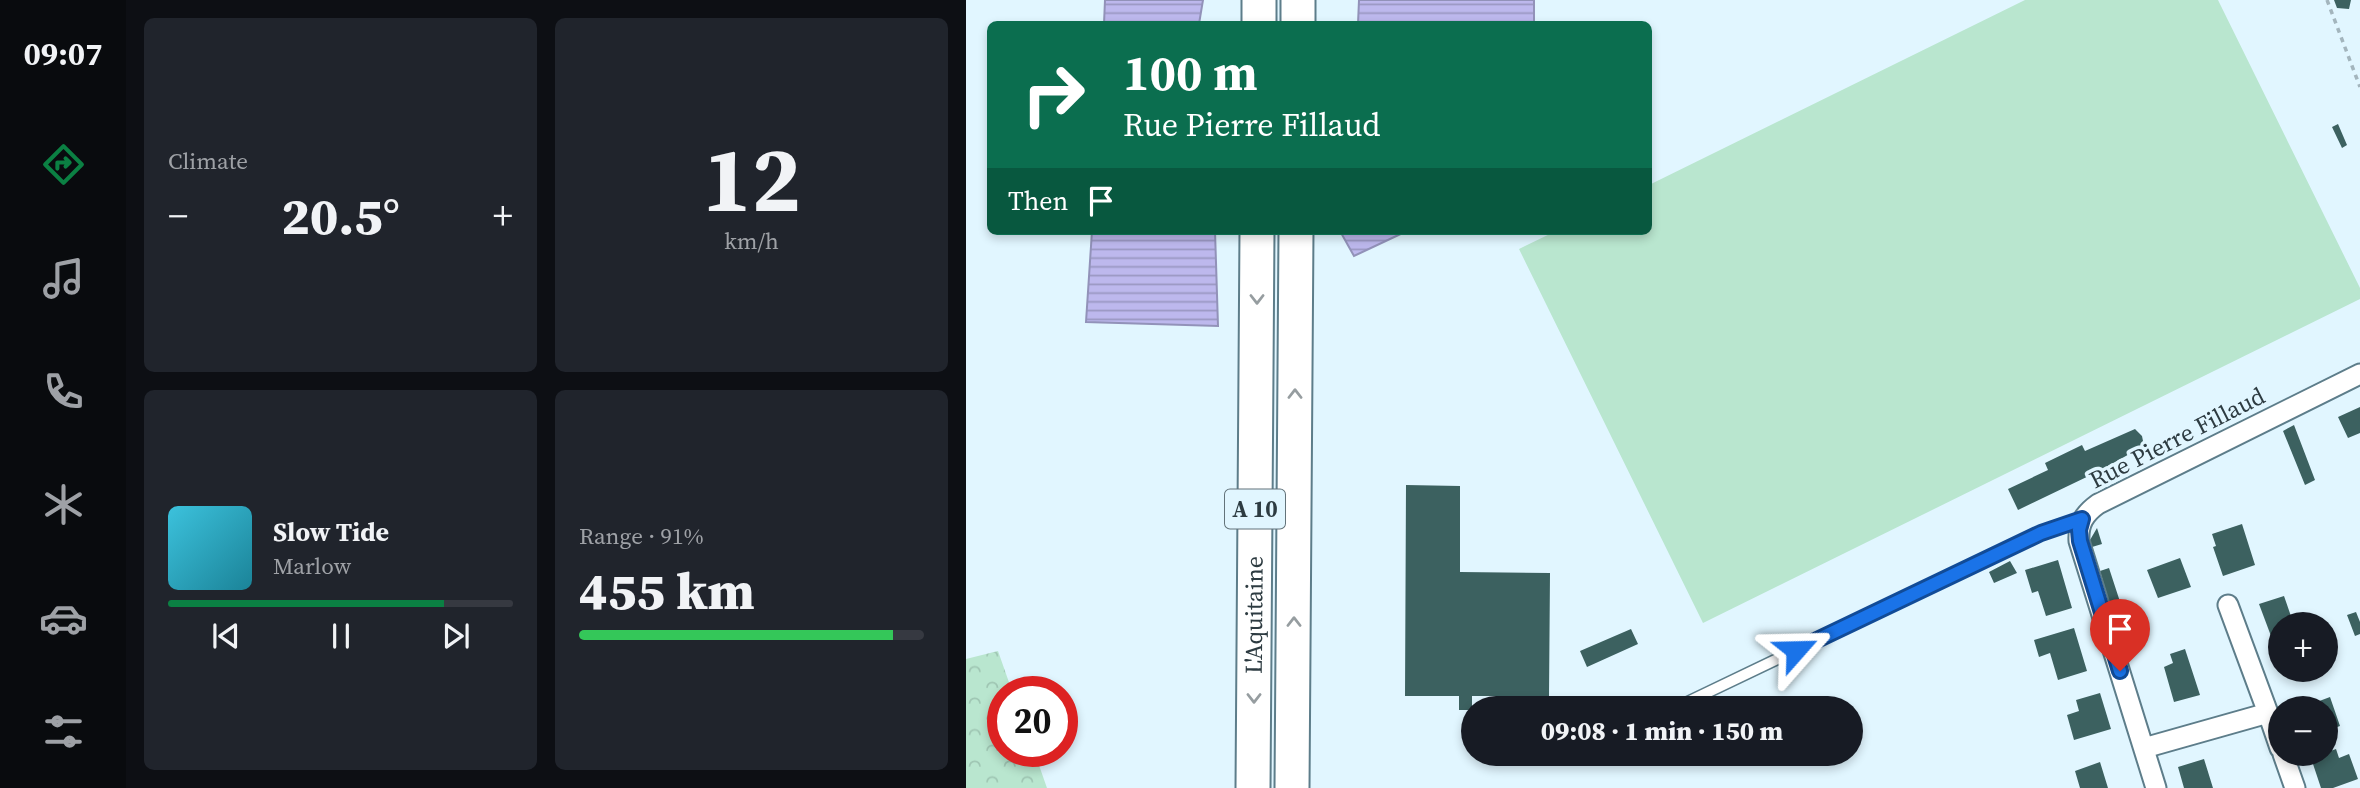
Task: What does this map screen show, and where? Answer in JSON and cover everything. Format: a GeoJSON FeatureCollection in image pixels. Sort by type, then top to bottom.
{"type":"FeatureCollection","features":[{"type":"Feature","properties":{"kind":"highway"},"geometry":{"type":"LineString","coordinates":[[1259,0],[1259,21]]}},
{"type":"Feature","properties":{"kind":"highway"},"geometry":{"type":"LineString","coordinates":[[1298,0],[1298,21]]}},
{"type":"Feature","properties":{"kind":"highway","name":"L'Aquitaine"},"geometry":{"type":"LineString","coordinates":[[1253,788],[1257,235]]}},
{"type":"Feature","properties":{"kind":"highway","name":"L'Aquitaine"},"geometry":{"type":"LineString","coordinates":[[1292,788],[1296,235]]}},
{"type":"Feature","properties":{"kind":"street","name":"Rue Pierre Fillaud"},"geometry":{"type":"LineString","coordinates":[[2156,788],[2080,541],[2082,519],[2098,504],[2360,374]]}},
{"type":"Feature","properties":{"kind":"street"},"geometry":{"type":"LineString","coordinates":[[2144,748],[2268,713],[2228,604]]}},
{"type":"Feature","properties":{"kind":"street"},"geometry":{"type":"LineString","coordinates":[[2287,766],[2295,788]]}},
{"type":"Feature","properties":{"kind":"lane"},"geometry":{"type":"LineString","coordinates":[[1700,696],[2041,533],[2082,519]]}},
{"type":"Feature","properties":{"kind":"path"},"geometry":{"type":"LineString","coordinates":[[2327,0],[2360,87]]}},
{"type":"Feature","properties":{"kind":"green space"},"geometry":{"type":"Polygon","coordinates":[[[2025,0],[2218,0],[2360,288],[2360,299],[1703,623],[1519,249],[1548,235],[1652,235],[1652,184],[2025,0]]]}},
{"type":"Feature","properties":{"kind":"green space"},"geometry":{"type":"Polygon","coordinates":[[[998,651],[1007,676],[987,676],[987,767],[1040,767],[1047,788],[966,788],[966,659],[998,651]]]}},
{"type":"Feature","properties":{"kind":"shaded area"},"geometry":{"type":"Polygon","coordinates":[[[1105,0],[1203,0],[1200,21],[1104,21],[1105,0]]]}},
{"type":"Feature","properties":{"kind":"shaded area"},"geometry":{"type":"Polygon","coordinates":[[[1359,0],[1534,0],[1534,21],[1358,21],[1359,0]]]}},
{"type":"Feature","properties":{"kind":"shaded area"},"geometry":{"type":"Polygon","coordinates":[[[1092,235],[1215,235],[1218,326],[1086,322],[1092,235]]]}},
{"type":"Feature","properties":{"kind":"shaded area"},"geometry":{"type":"Polygon","coordinates":[[[1342,235],[1399,235],[1354,256],[1342,235]]]}},
{"type":"Feature","properties":{"kind":"building"},"geometry":{"type":"Polygon","coordinates":[[[2334,0],[2351,0],[2349,9],[2337,8],[2334,0]]]}},
{"type":"Feature","properties":{"kind":"building"},"geometry":{"type":"Polygon","coordinates":[[[2338,124],[2347,145],[2342,148],[2332,127],[2338,124]]]}},
{"type":"Feature","properties":{"kind":"building"},"geometry":{"type":"Polygon","coordinates":[[[2360,407],[2360,433],[2348,438],[2338,417],[2360,407]]]}},
{"type":"Feature","properties":{"kind":"building"},"geometry":{"type":"Polygon","coordinates":[[[2294,425],[2315,480],[2305,485],[2283,431],[2294,425]]]}},
{"type":"Feature","properties":{"kind":"building"},"geometry":{"type":"Polygon","coordinates":[[[2135,429],[2142,436],[2144,446],[2018,510],[2008,489],[2048,470],[2045,463],[2082,445],[2085,451],[2135,429]]]}},
{"type":"Feature","properties":{"kind":"building"},"geometry":{"type":"Polygon","coordinates":[[[1406,485],[1460,486],[1460,572],[1550,573],[1549,696],[1461,696],[1459,710],[1459,696],[1405,696],[1406,485]]]}},
{"type":"Feature","properties":{"kind":"building"},"geometry":{"type":"Polygon","coordinates":[[[2242,524],[2255,565],[2223,576],[2213,547],[2216,546],[2212,534],[2242,524]]]}},
{"type":"Feature","properties":{"kind":"building"},"geometry":{"type":"Polygon","coordinates":[[[2097,528],[2102,544],[2092,547],[2090,540],[2097,528]]]}},
{"type":"Feature","properties":{"kind":"building"},"geometry":{"type":"Polygon","coordinates":[[[2180,558],[2191,587],[2158,598],[2147,570],[2180,558]]]}},
{"type":"Feature","properties":{"kind":"building"},"geometry":{"type":"Polygon","coordinates":[[[2058,560],[2072,608],[2046,616],[2038,591],[2032,593],[2025,570],[2058,560]]]}},
{"type":"Feature","properties":{"kind":"building"},"geometry":{"type":"Polygon","coordinates":[[[2010,561],[2017,573],[1994,583],[1989,572],[2010,561]]]}},
{"type":"Feature","properties":{"kind":"building"},"geometry":{"type":"Polygon","coordinates":[[[2109,568],[2124,614],[2114,618],[2100,571],[2109,568]]]}},
{"type":"Feature","properties":{"kind":"building"},"geometry":{"type":"Polygon","coordinates":[[[2284,596],[2290,612],[2268,612],[2268,628],[2259,604],[2284,596]]]}},
{"type":"Feature","properties":{"kind":"building"},"geometry":{"type":"Polygon","coordinates":[[[2356,612],[2360,622],[2360,634],[2355,636],[2347,615],[2356,612]]]}},
{"type":"Feature","properties":{"kind":"building"},"geometry":{"type":"Polygon","coordinates":[[[2074,628],[2087,671],[2058,680],[2050,653],[2039,657],[2034,640],[2074,628]]]}},
{"type":"Feature","properties":{"kind":"building"},"geometry":{"type":"Polygon","coordinates":[[[1631,629],[1638,644],[1587,667],[1580,651],[1631,629]]]}},
{"type":"Feature","properties":{"kind":"building"},"geometry":{"type":"Polygon","coordinates":[[[2185,649],[2200,695],[2174,702],[2164,667],[2173,663],[2170,654],[2185,649]]]}},
{"type":"Feature","properties":{"kind":"building"},"geometry":{"type":"Polygon","coordinates":[[[2100,693],[2111,729],[2074,740],[2067,715],[2079,711],[2076,700],[2100,693]]]}},
{"type":"Feature","properties":{"kind":"building"},"geometry":{"type":"Polygon","coordinates":[[[2349,754],[2358,779],[2333,788],[2321,788],[2314,766],[2338,766],[2338,755],[2339,758],[2349,754]]]}},
{"type":"Feature","properties":{"kind":"building"},"geometry":{"type":"Polygon","coordinates":[[[2204,759],[2213,788],[2184,788],[2178,767],[2204,759]]]}},
{"type":"Feature","properties":{"kind":"building"},"geometry":{"type":"Polygon","coordinates":[[[2100,762],[2108,788],[2080,788],[2075,771],[2100,762]]]}},
{"type":"Feature","properties":{"kind":"route"},"geometry":{"type":"LineString","coordinates":[[1796,650],[2041,533],[2082,519],[2080,541],[2120,671]]}}]}
